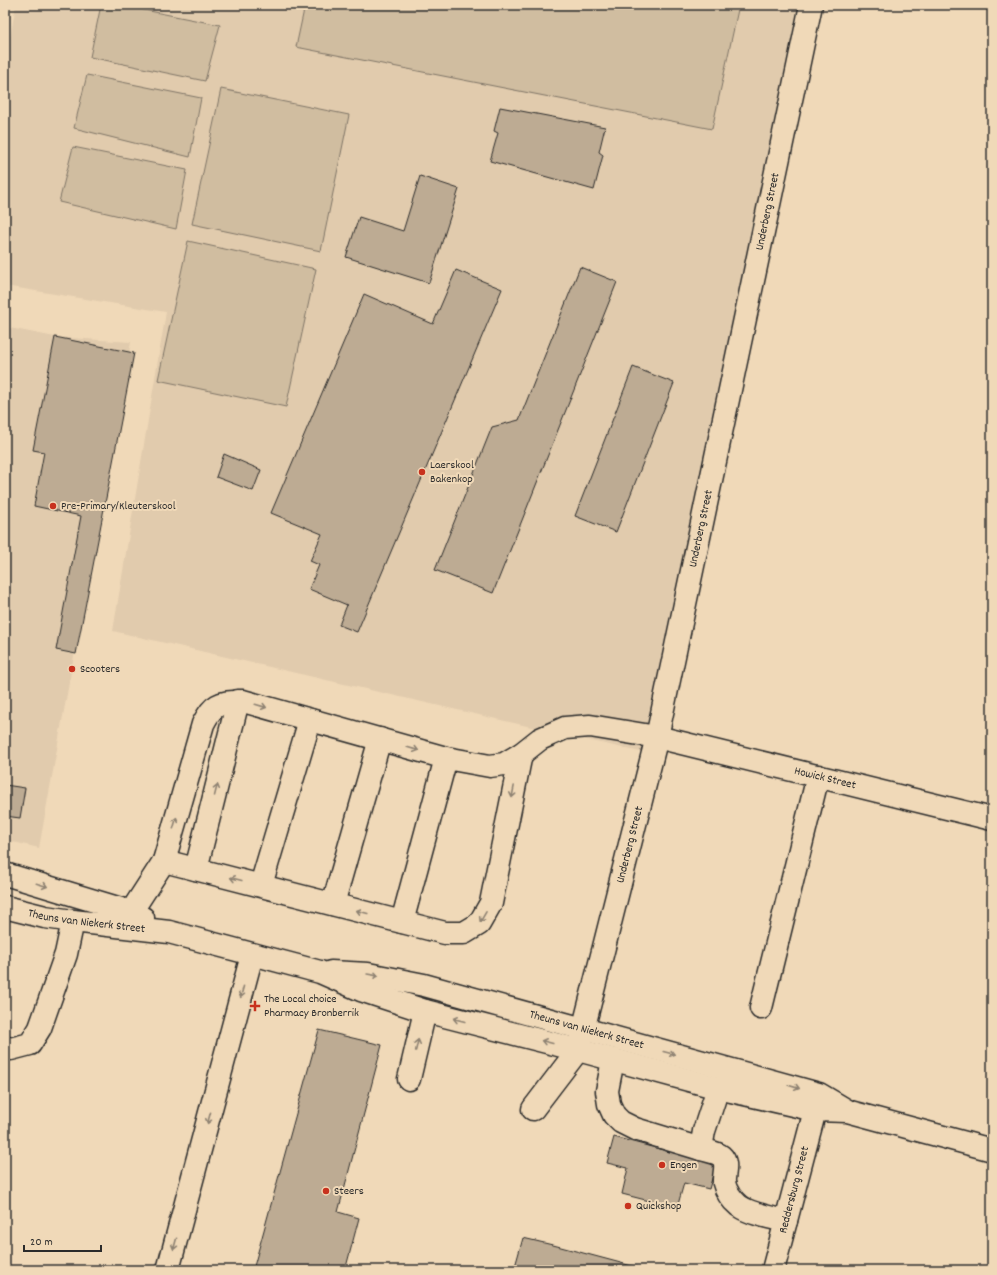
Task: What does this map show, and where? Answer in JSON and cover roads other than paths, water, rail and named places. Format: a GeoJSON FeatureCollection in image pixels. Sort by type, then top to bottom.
{"type":"FeatureCollection","features":[{"type":"Feature","properties":{"kind":"street","name":"Underberg Street"},"geometry":{"type":"LineString","coordinates":[[578,1050],[657,737],[811,5]]}},
{"type":"Feature","properties":{"kind":"street","name":"Howick Street"},"geometry":{"type":"LineString","coordinates":[[238,701],[243,701],[446,758],[490,766],[504,764],[521,754],[540,739],[565,728],[590,726],[657,737],[992,819]]}},
{"type":"Feature","properties":{"kind":"street"},"geometry":{"type":"LineString","coordinates":[[131,912],[164,861],[203,724],[210,711],[222,703],[238,701],[196,869]]}},
{"type":"Feature","properties":{"kind":"street"},"geometry":{"type":"LineString","coordinates":[[261,886],[310,720]]}},
{"type":"Feature","properties":{"kind":"street"},"geometry":{"type":"LineString","coordinates":[[333,904],[380,739]]}},
{"type":"Feature","properties":{"kind":"street"},"geometry":{"type":"LineString","coordinates":[[164,861],[445,933],[464,933],[479,924],[491,903],[521,754]]}},
{"type":"Feature","properties":{"kind":"street"},"geometry":{"type":"LineString","coordinates":[[402,922],[446,758]]}},
{"type":"Feature","properties":{"kind":"street"},"geometry":{"type":"LineString","coordinates":[[761,1008],[818,776]]}},
{"type":"Feature","properties":{"kind":"street","name":"Theuns van Niekerk Street"},"geometry":{"type":"LineString","coordinates":[[5,874],[131,912],[169,932]]}},
{"type":"Feature","properties":{"kind":"street","name":"Theuns van Niekerk Street"},"geometry":{"type":"LineString","coordinates":[[5,907],[45,917],[169,932],[320,972],[361,990],[425,1011],[718,1088],[817,1102]]}},
{"type":"Feature","properties":{"kind":"street"},"geometry":{"type":"LineString","coordinates":[[5,1047],[11,1049],[30,1044],[40,1028],[66,954],[73,921]]}},
{"type":"Feature","properties":{"kind":"street"},"geometry":{"type":"LineString","coordinates":[[168,1270],[252,955]]}},
{"type":"Feature","properties":{"kind":"street","name":"Theuns van Niekerk Street"},"geometry":{"type":"LineString","coordinates":[[320,972],[368,974],[424,986],[583,1029],[847,1111],[992,1150]]}},
{"type":"Feature","properties":{"kind":"street"},"geometry":{"type":"LineString","coordinates":[[409,1079],[425,1011]]}},
{"type":"Feature","properties":{"kind":"street"},"geometry":{"type":"LineString","coordinates":[[533,1109],[578,1050]]}},
{"type":"Feature","properties":{"kind":"street"},"geometry":{"type":"LineString","coordinates":[[613,1060],[607,1091],[614,1115],[621,1122],[635,1129],[720,1156],[725,1164],[724,1183],[727,1192],[740,1207],[786,1221]]}},
{"type":"Feature","properties":{"kind":"street"},"geometry":{"type":"LineString","coordinates":[[701,1150],[704,1131],[718,1088]]}},
{"type":"Feature","properties":{"kind":"street","name":"Reddersburg Street"},"geometry":{"type":"LineString","coordinates":[[773,1270],[817,1102]]}},
{"type":"Feature","properties":{"kind":"place","name":"Laerskool Bakenkop"},"geometry":{"type":"Point","coordinates":[422,472]}},
{"type":"Feature","properties":{"kind":"place","name":"Pre-Primary/Kleuterskool"},"geometry":{"type":"Point","coordinates":[53,506]}},
{"type":"Feature","properties":{"kind":"place","name":"Scooters"},"geometry":{"type":"Point","coordinates":[72,669]}},
{"type":"Feature","properties":{"kind":"place","name":"The Local choice Pharmacy Bronberrik"},"geometry":{"type":"Point","coordinates":[255,1006]}},
{"type":"Feature","properties":{"kind":"place","name":"Engen"},"geometry":{"type":"Point","coordinates":[662,1165]}},
{"type":"Feature","properties":{"kind":"place","name":"Steers"},"geometry":{"type":"Point","coordinates":[326,1191]}},
{"type":"Feature","properties":{"kind":"place","name":"Quickshop"},"geometry":{"type":"Point","coordinates":[628,1206]}}]}
